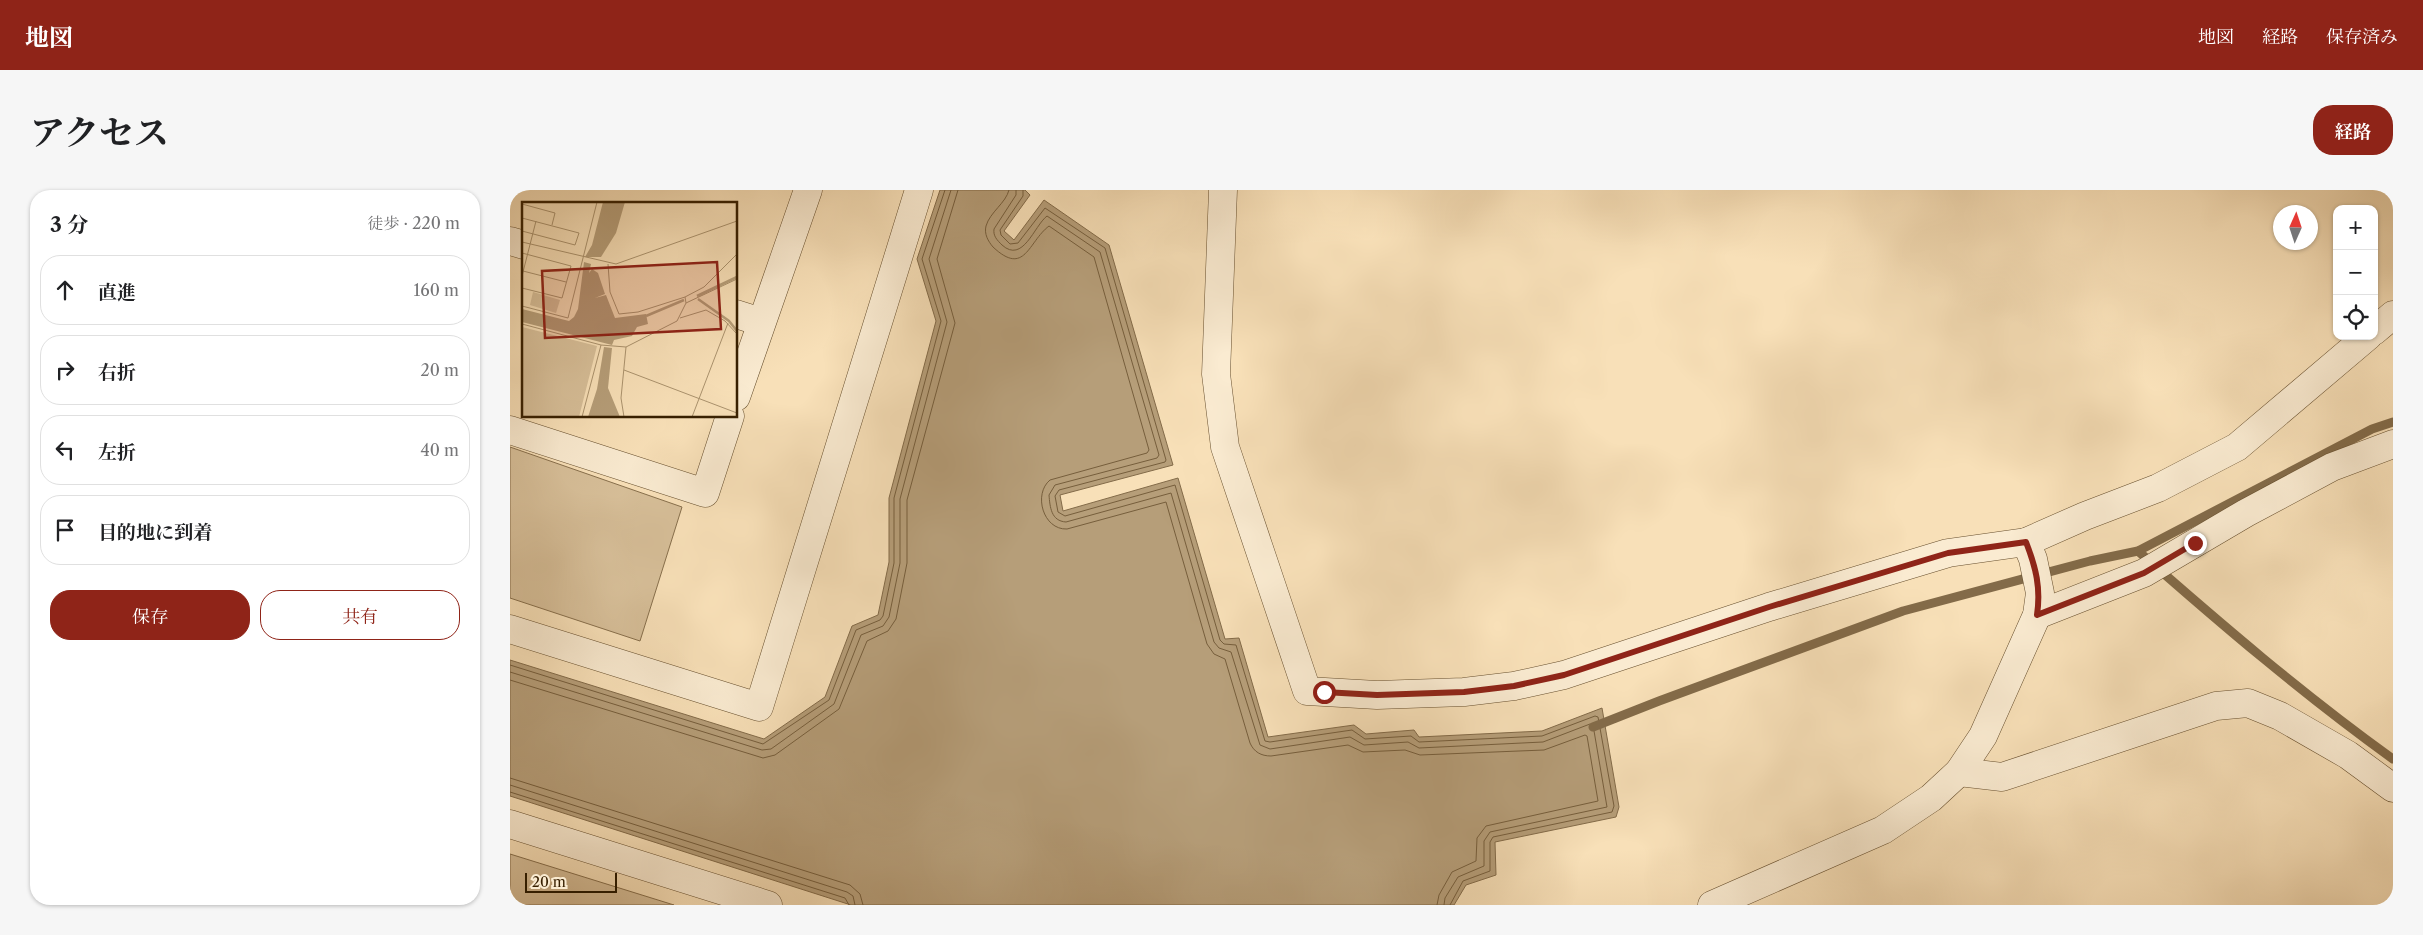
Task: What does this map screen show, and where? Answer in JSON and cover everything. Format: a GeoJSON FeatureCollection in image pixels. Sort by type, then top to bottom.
{"type":"FeatureCollection","features":[{"type":"Feature","properties":{"kind":"street"},"geometry":{"type":"LineString","coordinates":[[738,385],[749,318],[808,190]]}},
{"type":"Feature","properties":{"kind":"street"},"geometry":{"type":"LineString","coordinates":[[510,629],[759,707],[919,190]]}},
{"type":"Feature","properties":{"kind":"street"},"geometry":{"type":"LineString","coordinates":[[1223,190],[1216,374],[1225,448],[1307,691],[1377,695],[1464,692],[1514,686],[1564,675],[1769,607],[1948,553],[2030,551],[2085,516],[2158,488],[2237,447],[2363,340]]}},
{"type":"Feature","properties":{"kind":"street"},"geometry":{"type":"LineString","coordinates":[[2378,328],[2393,315]]}},
{"type":"Feature","properties":{"kind":"street"},"geometry":{"type":"LineString","coordinates":[[510,430],[705,493],[729,418]]}},
{"type":"Feature","properties":{"kind":"street"},"geometry":{"type":"LineString","coordinates":[[2038,604],[2144,573],[2246,513],[2332,467],[2393,444]]}},
{"type":"Feature","properties":{"kind":"street"},"geometry":{"type":"LineString","coordinates":[[1712,905],[1883,830],[1931,798],[1959,772],[1983,736],[2038,604],[2030,551]]}},
{"type":"Feature","properties":{"kind":"street"},"geometry":{"type":"LineString","coordinates":[[1959,772],[2002,776],[2216,706],[2248,703],[2280,716],[2340,750],[2393,788]]}},
{"type":"Feature","properties":{"kind":"street"},"geometry":{"type":"LineString","coordinates":[[510,824],[768,905]]}},
{"type":"Feature","properties":{"kind":"shaded area"},"geometry":{"type":"Polygon","coordinates":[[[510,447],[682,507],[640,641],[510,598],[510,447]]]}},
{"type":"Feature","properties":{"kind":"shaded area"},"geometry":{"type":"Polygon","coordinates":[[[510,854],[674,905],[510,905],[510,854]]]}},
{"type":"Feature","properties":{"kind":"water"},"geometry":{"type":"Polygon","coordinates":[[[940,190],[1025,190],[1030,195],[1004,231],[1014,240],[1044,200],[1109,245],[1173,465],[1060,495],[1063,511],[1178,478],[1225,639],[1239,638],[1268,737],[1354,725],[1366,734],[1414,730],[1419,737],[1542,731],[1602,708],[1619,807],[1616,817],[1495,842],[1496,875],[1466,885],[1454,905],[851,905],[510,796],[510,660],[764,739],[825,697],[852,626],[878,615],[889,562],[889,498],[936,321],[917,259],[940,190]]]}},
{"type":"Feature","properties":{"kind":"waterway"},"geometry":{"type":"LineString","coordinates":[[1593,727],[1903,611],[2090,561],[2138,551],[2372,429],[2393,422]]}},
{"type":"Feature","properties":{"kind":"waterway"},"geometry":{"type":"LineString","coordinates":[[2138,551],[2263,658],[2327,710],[2393,759]]}},
{"type":"Feature","properties":{"kind":"route"},"geometry":{"type":"LineString","coordinates":[[1324,692],[1377,695],[1464,692],[1514,686],[1564,675],[1769,607],[1948,553],[2026,542],[2033,559],[2040,593],[2037,615],[2144,573],[2195,543]]}}]}
